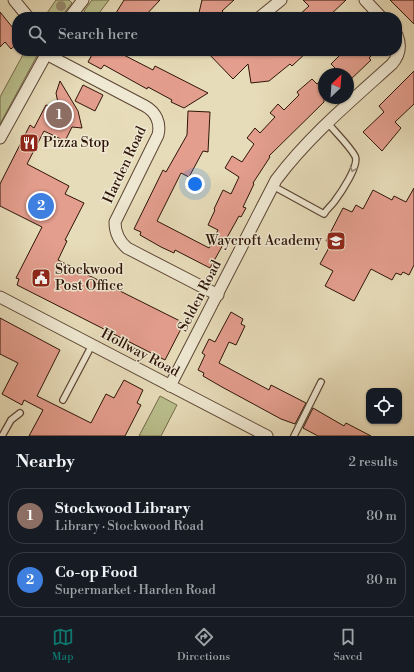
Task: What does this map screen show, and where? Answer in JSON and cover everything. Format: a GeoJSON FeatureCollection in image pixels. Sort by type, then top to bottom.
{"type":"FeatureCollection","features":[{"type":"Feature","properties":{"kind":"street"},"geometry":{"type":"LineString","coordinates":[[14,0],[24,12]]}},
{"type":"Feature","properties":{"kind":"street"},"geometry":{"type":"LineString","coordinates":[[74,12],[83,0]]}},
{"type":"Feature","properties":{"kind":"street"},"geometry":{"type":"LineString","coordinates":[[266,12],[281,0]]}},
{"type":"Feature","properties":{"kind":"street"},"geometry":{"type":"LineString","coordinates":[[365,0],[376,12]]}},
{"type":"Feature","properties":{"kind":"street"},"geometry":{"type":"LineString","coordinates":[[0,138],[45,56]]}},
{"type":"Feature","properties":{"kind":"street","name":"Harden Road"},"geometry":{"type":"LineString","coordinates":[[53,56],[145,106],[155,115],[159,124],[158,135],[115,222],[117,236],[121,243],[127,248],[218,294]]}},
{"type":"Feature","properties":{"kind":"street","name":"Selden Road"},"geometry":{"type":"LineString","coordinates":[[170,386],[273,186],[295,155],[327,122],[396,59],[397,56]]}},
{"type":"Feature","properties":{"kind":"street","name":"Hollway Road"},"geometry":{"type":"LineString","coordinates":[[0,297],[267,436]]}},
{"type":"Feature","properties":{"kind":"lane"},"geometry":{"type":"LineString","coordinates":[[273,186],[324,214],[327,208],[334,203],[356,165],[355,157],[327,122]]}},
{"type":"Feature","properties":{"kind":"lane"},"geometry":{"type":"LineString","coordinates":[[63,400],[92,345]]}},
{"type":"Feature","properties":{"kind":"lane"},"geometry":{"type":"LineString","coordinates":[[294,436],[321,382]]}},
{"type":"Feature","properties":{"kind":"lane"},"geometry":{"type":"LineString","coordinates":[[2,436],[11,420],[20,413]]}},
{"type":"Feature","properties":{"kind":"green space"},"geometry":{"type":"Polygon","coordinates":[[[56,0],[69,0],[72,3],[65,12],[48,12],[56,0]]]}},
{"type":"Feature","properties":{"kind":"green space"},"geometry":{"type":"Polygon","coordinates":[[[92,0],[109,0],[100,12],[84,11],[92,0]]]}},
{"type":"Feature","properties":{"kind":"green space"},"geometry":{"type":"Polygon","coordinates":[[[22,56],[37,56],[0,124],[0,97],[22,56]]]}},
{"type":"Feature","properties":{"kind":"green space"},"geometry":{"type":"Polygon","coordinates":[[[160,396],[177,405],[161,436],[139,436],[160,396]]]}},
{"type":"Feature","properties":{"kind":"building"},"geometry":{"type":"Polygon","coordinates":[[[124,0],[160,0],[149,12],[117,12],[124,0]]]}},
{"type":"Feature","properties":{"kind":"building"},"geometry":{"type":"Polygon","coordinates":[[[202,0],[234,0],[222,11],[223,12],[199,12],[202,0]]]}},
{"type":"Feature","properties":{"kind":"building"},"geometry":{"type":"Polygon","coordinates":[[[303,0],[346,0],[333,12],[302,12],[309,6],[303,0]]]}},
{"type":"Feature","properties":{"kind":"building"},"geometry":{"type":"Polygon","coordinates":[[[390,0],[414,0],[414,24],[390,0]]]}},
{"type":"Feature","properties":{"kind":"building"},"geometry":{"type":"Polygon","coordinates":[[[0,12],[12,27],[12,48],[11,49],[5,42],[0,47],[0,12]]]}},
{"type":"Feature","properties":{"kind":"building"},"geometry":{"type":"Polygon","coordinates":[[[91,56],[126,56],[153,70],[155,66],[208,93],[184,108],[171,102],[172,100],[148,87],[147,89],[104,65],[101,69],[88,62],[91,56]]]}},
{"type":"Feature","properties":{"kind":"building"},"geometry":{"type":"Polygon","coordinates":[[[211,56],[303,56],[292,66],[290,64],[269,81],[251,83],[248,64],[233,79],[211,56]]]}},
{"type":"Feature","properties":{"kind":"building"},"geometry":{"type":"Polygon","coordinates":[[[339,56],[371,56],[369,58],[371,60],[354,76],[354,68],[335,68],[331,64],[339,56]]]}},
{"type":"Feature","properties":{"kind":"building"},"geometry":{"type":"Polygon","coordinates":[[[414,71],[414,104],[395,122],[401,128],[382,151],[363,132],[384,112],[379,106],[414,71]]]}},
{"type":"Feature","properties":{"kind":"building"},"geometry":{"type":"Polygon","coordinates":[[[312,79],[317,84],[318,83],[318,104],[322,104],[269,156],[270,157],[253,183],[254,184],[243,207],[246,208],[241,217],[239,216],[210,268],[175,250],[174,253],[161,247],[140,235],[141,232],[134,229],[163,170],[166,172],[187,135],[188,111],[210,112],[208,152],[203,151],[189,177],[181,173],[157,221],[209,248],[218,230],[208,225],[215,210],[214,209],[223,190],[231,194],[239,177],[225,168],[232,156],[242,162],[254,144],[247,138],[255,128],[260,133],[275,117],[270,113],[278,104],[284,110],[299,95],[297,92],[312,79]]]}},
{"type":"Feature","properties":{"kind":"building"},"geometry":{"type":"Polygon","coordinates":[[[60,81],[78,111],[82,128],[72,127],[65,141],[44,131],[27,164],[69,186],[65,194],[84,203],[65,240],[67,241],[58,260],[184,323],[165,360],[17,285],[19,279],[16,278],[42,227],[0,206],[0,184],[30,125],[34,128],[46,105],[59,108],[56,93],[60,81]]]}},
{"type":"Feature","properties":{"kind":"building"},"geometry":{"type":"Polygon","coordinates":[[[83,85],[103,95],[95,111],[75,101],[83,85]]]}},
{"type":"Feature","properties":{"kind":"building"},"geometry":{"type":"Polygon","coordinates":[[[414,188],[414,265],[409,275],[403,272],[401,275],[396,273],[392,280],[371,269],[354,301],[325,286],[333,271],[320,264],[331,244],[326,241],[343,208],[352,212],[356,205],[363,209],[373,190],[392,200],[394,196],[406,202],[414,188]]]}},
{"type":"Feature","properties":{"kind":"building"},"geometry":{"type":"Polygon","coordinates":[[[231,312],[243,319],[241,324],[245,326],[236,345],[229,342],[219,363],[269,390],[271,385],[306,403],[295,424],[281,419],[222,387],[203,376],[204,373],[198,370],[205,355],[202,353],[209,339],[215,342],[231,312]]]}},
{"type":"Feature","properties":{"kind":"building"},"geometry":{"type":"Polygon","coordinates":[[[0,318],[60,350],[37,396],[91,423],[106,394],[114,398],[124,380],[143,390],[137,403],[141,405],[125,436],[29,436],[43,410],[24,400],[22,405],[2,394],[18,363],[0,354],[0,318]]]}},
{"type":"Feature","properties":{"kind":"building"},"geometry":{"type":"Polygon","coordinates":[[[313,408],[344,426],[346,423],[371,436],[318,436],[303,428],[313,408]]]}},
{"type":"Feature","properties":{"kind":"place","name":"Stockwood Library"},"geometry":{"type":"Point","coordinates":[59,115]}},
{"type":"Feature","properties":{"kind":"place","name":"Pizza Stop"},"geometry":{"type":"Point","coordinates":[29,143]}},
{"type":"Feature","properties":{"kind":"place","name":"Co-op Food"},"geometry":{"type":"Point","coordinates":[41,206]}},
{"type":"Feature","properties":{"kind":"place","name":"Waycroft Academy"},"geometry":{"type":"Point","coordinates":[336,241]}},
{"type":"Feature","properties":{"kind":"place","name":"Stockwood Post Office"},"geometry":{"type":"Point","coordinates":[41,278]}}]}
